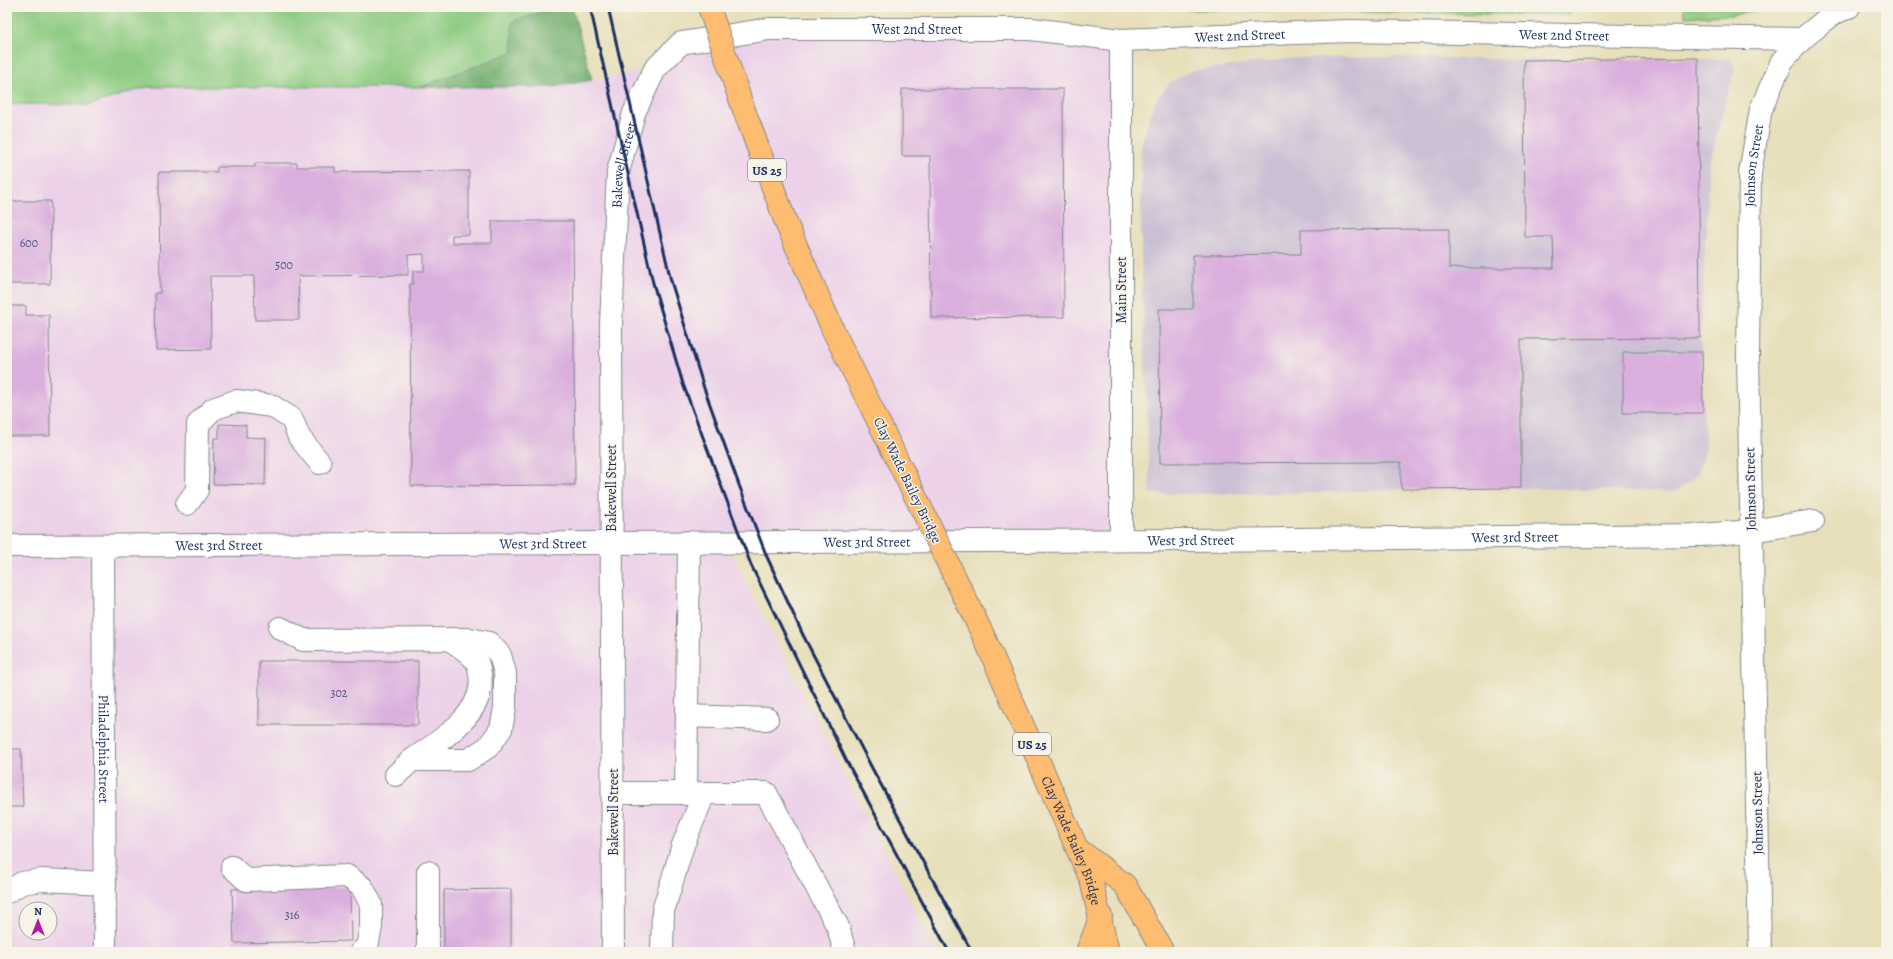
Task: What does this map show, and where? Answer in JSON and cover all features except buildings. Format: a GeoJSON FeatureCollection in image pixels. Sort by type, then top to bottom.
{"type":"FeatureCollection","features":[{"type":"Feature","properties":{"kind":"main road","name":"Clay Wade Bailey Bridge"},"geometry":{"type":"LineString","coordinates":[[709,7],[741,102],[785,218],[834,330],[984,637],[1091,880],[1101,916],[1108,952]]}},
{"type":"Feature","properties":{"kind":"main road"},"geometry":{"type":"LineString","coordinates":[[1078,850],[1125,885],[1163,952]]}},
{"type":"Feature","properties":{"kind":"main road"},"geometry":{"type":"LineString","coordinates":[[1087,952],[1101,916]]}},
{"type":"Feature","properties":{"kind":"street","name":"Johnson Street"},"geometry":{"type":"LineString","coordinates":[[1760,952],[1748,357],[1750,174],[1761,109],[1782,61],[1802,39],[1833,14],[1849,7]]}},
{"type":"Feature","properties":{"kind":"street","name":"West 2nd Street"},"geometry":{"type":"LineString","coordinates":[[681,43],[769,29],[1031,30],[1120,40],[1348,31],[1802,39]]}},
{"type":"Feature","properties":{"kind":"street","name":"Main Street"},"geometry":{"type":"LineString","coordinates":[[1120,40],[1120,539]]}},
{"type":"Feature","properties":{"kind":"street","name":"Bakewell Street"},"geometry":{"type":"LineString","coordinates":[[613,952],[611,324],[618,172],[634,113],[655,69],[681,43]]}},
{"type":"Feature","properties":{"kind":"street"},"geometry":{"type":"LineString","coordinates":[[187,504],[197,490],[198,424],[213,409],[236,401],[272,406],[292,418],[299,437],[320,463]]}},
{"type":"Feature","properties":{"kind":"street","name":"West 3rd Street"},"geometry":{"type":"LineString","coordinates":[[7,546],[1701,535],[1751,531],[1813,521]]}},
{"type":"Feature","properties":{"kind":"street"},"geometry":{"type":"LineString","coordinates":[[662,952],[663,911],[683,845],[695,794],[687,716],[689,542]]}},
{"type":"Feature","properties":{"kind":"street","name":"Philadelphia Street"},"geometry":{"type":"LineString","coordinates":[[103,546],[105,952]]}},
{"type":"Feature","properties":{"kind":"street"},"geometry":{"type":"LineString","coordinates":[[280,628],[303,640],[470,639],[489,643],[500,655],[505,673],[505,708],[501,729],[488,747],[468,760],[412,760]]}},
{"type":"Feature","properties":{"kind":"street"},"geometry":{"type":"LineString","coordinates":[[396,775],[412,760],[448,735],[471,710],[479,695],[481,680],[478,664],[470,654],[449,639]]}},
{"type":"Feature","properties":{"kind":"street"},"geometry":{"type":"LineString","coordinates":[[687,716],[767,719]]}},
{"type":"Feature","properties":{"kind":"street"},"geometry":{"type":"LineString","coordinates":[[613,793],[766,793],[838,927],[845,952]]}},
{"type":"Feature","properties":{"kind":"street"},"geometry":{"type":"LineString","coordinates":[[232,867],[246,880],[347,876],[362,887],[371,904],[371,927],[367,947],[361,952]]}},
{"type":"Feature","properties":{"kind":"street"},"geometry":{"type":"LineString","coordinates":[[428,872],[428,952]]}},
{"type":"Feature","properties":{"kind":"street"},"geometry":{"type":"LineString","coordinates":[[7,892],[22,883],[42,880],[105,883]]}},
{"type":"Feature","properties":{"kind":"shaded area"},"geometry":{"type":"Polygon","coordinates":[[[769,29],[1121,40],[1121,539],[725,542],[936,952],[7,952],[7,104],[89,105],[147,87],[553,87],[655,69],[681,43],[769,29]]]}},
{"type":"Feature","properties":{"kind":"shaded area"},"geometry":{"type":"Polygon","coordinates":[[[1406,57],[1524,60],[1731,59],[1735,68],[1710,161],[1700,338],[1702,352],[1703,413],[1706,448],[1699,471],[1690,481],[1675,492],[1521,488],[1401,489],[1314,493],[1150,494],[1141,254],[1141,145],[1154,103],[1171,82],[1191,71],[1294,58],[1406,57]]]}},
{"type":"Feature","properties":{"kind":"green space"},"geometry":{"type":"Polygon","coordinates":[[[7,7],[556,7],[512,22],[513,52],[421,87],[147,87],[89,105],[7,104],[7,7]]]}},
{"type":"Feature","properties":{"kind":"green space"},"geometry":{"type":"Polygon","coordinates":[[[556,7],[572,7],[592,80],[553,87],[421,87],[513,52],[512,22],[556,7]]]}},
{"type":"Feature","properties":{"kind":"green space"},"geometry":{"type":"Polygon","coordinates":[[[1186,7],[1570,7],[1570,15],[1187,10],[1186,7]]]}},
{"type":"Feature","properties":{"kind":"green space"},"geometry":{"type":"Polygon","coordinates":[[[1684,7],[1770,7],[1733,15],[1685,17],[1684,7]]]}},
{"type":"Feature","properties":{"kind":"railway"},"geometry":{"type":"LineString","coordinates":[[590,7],[653,283],[683,384],[751,565],[846,760],[949,952]]}},
{"type":"Feature","properties":{"kind":"railway"},"geometry":{"type":"LineString","coordinates":[[608,7],[671,281],[704,388],[739,485],[767,557],[803,635],[873,770],[972,952]]}}]}
